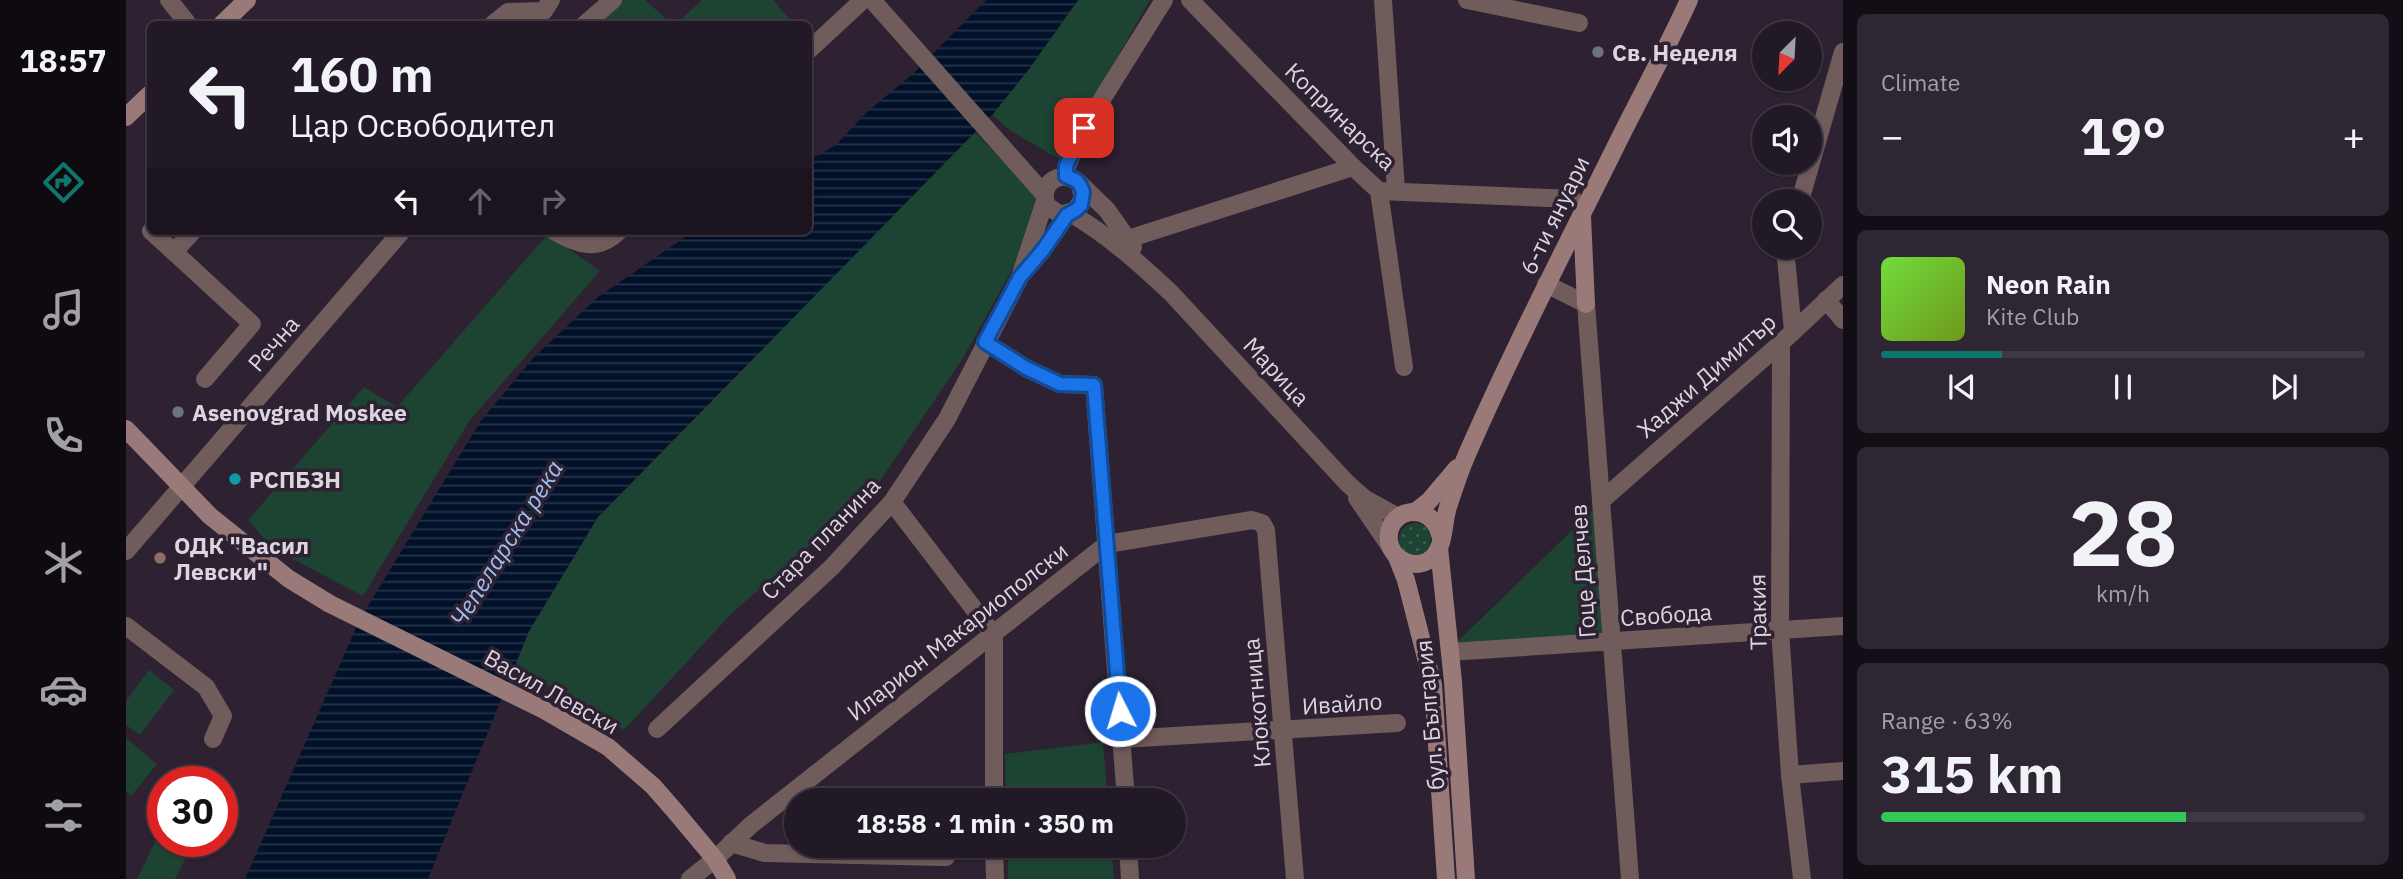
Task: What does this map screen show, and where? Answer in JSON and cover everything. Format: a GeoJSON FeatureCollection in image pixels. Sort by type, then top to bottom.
{"type":"FeatureCollection","features":[{"type":"Feature","properties":{"kind":"main road"},"geometry":{"type":"LineString","coordinates":[[225,21],[247,0]]}},
{"type":"Feature","properties":{"kind":"main road","name":"6-ти януари"},"geometry":{"type":"LineString","coordinates":[[1467,454],[1546,284],[1577,207],[1689,0]]}},
{"type":"Feature","properties":{"kind":"main road"},"geometry":{"type":"LineString","coordinates":[[126,117],[147,97]]}},
{"type":"Feature","properties":{"kind":"main road"},"geometry":{"type":"LineString","coordinates":[[1577,207],[1586,304]]}},
{"type":"Feature","properties":{"kind":"main road","name":"Васил Левски"},"geometry":{"type":"LineString","coordinates":[[126,429],[210,516],[289,579],[360,619],[544,710],[608,747],[653,786],[715,859],[727,879]]}},
{"type":"Feature","properties":{"kind":"main road"},"geometry":{"type":"LineString","coordinates":[[1467,454],[1447,509],[1440,543],[1433,557],[1415,564],[1405,562],[1394,552],[1388,537],[1391,526],[1429,501],[1467,454]]}},
{"type":"Feature","properties":{"kind":"main road"},"geometry":{"type":"LineString","coordinates":[[1406,514],[1425,513],[1433,519],[1439,527],[1440,543]]}},
{"type":"Feature","properties":{"kind":"main road","name":"бул. България"},"geometry":{"type":"LineString","coordinates":[[1440,543],[1466,879]]}},
{"type":"Feature","properties":{"kind":"main road","name":"бул. България"},"geometry":{"type":"LineString","coordinates":[[1394,552],[1406,579],[1433,685],[1446,879]]}},
{"type":"Feature","properties":{"kind":"street"},"geometry":{"type":"LineString","coordinates":[[169,0],[186,21]]}},
{"type":"Feature","properties":{"kind":"street"},"geometry":{"type":"LineString","coordinates":[[497,21],[508,12],[544,11],[551,0]]}},
{"type":"Feature","properties":{"kind":"street"},"geometry":{"type":"LineString","coordinates":[[588,21],[613,0]]}},
{"type":"Feature","properties":{"kind":"street"},"geometry":{"type":"LineString","coordinates":[[812,47],[863,0]]}},
{"type":"Feature","properties":{"kind":"street"},"geometry":{"type":"LineString","coordinates":[[872,0],[1009,152],[1056,213],[1069,214],[1094,227],[1147,271]]}},
{"type":"Feature","properties":{"kind":"street"},"geometry":{"type":"LineString","coordinates":[[1020,277],[1083,198],[1067,180],[1066,166],[1084,128],[1164,0]]}},
{"type":"Feature","properties":{"kind":"street"},"geometry":{"type":"LineString","coordinates":[[1383,0],[1387,190],[1404,367]]}},
{"type":"Feature","properties":{"kind":"street"},"geometry":{"type":"LineString","coordinates":[[1467,0],[1579,23]]}},
{"type":"Feature","properties":{"kind":"street","name":"Копринарска"},"geometry":{"type":"LineString","coordinates":[[1193,3],[1353,167],[1387,190],[1577,207]]}},
{"type":"Feature","properties":{"kind":"street"},"geometry":{"type":"LineString","coordinates":[[1803,189],[1843,52]]}},
{"type":"Feature","properties":{"kind":"street"},"geometry":{"type":"LineString","coordinates":[[1009,152],[1067,180],[1107,211],[1147,271]]}},
{"type":"Feature","properties":{"kind":"street"},"geometry":{"type":"LineString","coordinates":[[1128,239],[1353,167]]}},
{"type":"Feature","properties":{"kind":"street"},"geometry":{"type":"LineString","coordinates":[[1020,277],[1049,182],[1067,180]]}},
{"type":"Feature","properties":{"kind":"street"},"geometry":{"type":"LineString","coordinates":[[155,235],[252,324],[205,379]]}},
{"type":"Feature","properties":{"kind":"street"},"geometry":{"type":"LineString","coordinates":[[174,252],[189,235]]}},
{"type":"Feature","properties":{"kind":"street","name":"Речна"},"geometry":{"type":"LineString","coordinates":[[126,551],[399,235]]}},
{"type":"Feature","properties":{"kind":"street"},"geometry":{"type":"LineString","coordinates":[[562,235],[577,242],[596,245],[615,235]]}},
{"type":"Feature","properties":{"kind":"street","name":"Тракия"},"geometry":{"type":"LineString","coordinates":[[1786,259],[1787,337],[1780,630],[1790,775],[1802,879]]}},
{"type":"Feature","properties":{"kind":"street","name":"Марица"},"geometry":{"type":"LineString","coordinates":[[1147,271],[1171,293],[1347,483]]}},
{"type":"Feature","properties":{"kind":"street","name":"Стара планина"},"geometry":{"type":"LineString","coordinates":[[657,729],[832,567],[892,502],[947,419],[1020,277]]}},
{"type":"Feature","properties":{"kind":"street"},"geometry":{"type":"LineString","coordinates":[[1546,284],[1586,304]]}},
{"type":"Feature","properties":{"kind":"street","name":"Хаджи Димитър"},"geometry":{"type":"LineString","coordinates":[[1601,501],[1843,285]]}},
{"type":"Feature","properties":{"kind":"street"},"geometry":{"type":"LineString","coordinates":[[1826,300],[1843,320]]}},
{"type":"Feature","properties":{"kind":"street","name":"Гоце Делчев"},"geometry":{"type":"LineString","coordinates":[[1586,304],[1630,879]]}},
{"type":"Feature","properties":{"kind":"street"},"geometry":{"type":"LineString","coordinates":[[985,342],[1026,368],[1060,384],[1094,385],[1125,788]]}},
{"type":"Feature","properties":{"kind":"street"},"geometry":{"type":"LineString","coordinates":[[1347,483],[1365,499],[1406,514]]}},
{"type":"Feature","properties":{"kind":"street"},"geometry":{"type":"LineString","coordinates":[[1347,483],[1394,552]]}},
{"type":"Feature","properties":{"kind":"street"},"geometry":{"type":"LineString","coordinates":[[892,502],[994,635],[994,788]]}},
{"type":"Feature","properties":{"kind":"street","name":"Иларион Макариополски"},"geometry":{"type":"LineString","coordinates":[[690,879],[779,803],[1107,544],[1252,520],[1262,523]]}},
{"type":"Feature","properties":{"kind":"street","name":"Клокотница"},"geometry":{"type":"LineString","coordinates":[[1262,523],[1266,530],[1295,879]]}},
{"type":"Feature","properties":{"kind":"street"},"geometry":{"type":"LineString","coordinates":[[126,626],[206,687],[223,716],[213,739]]}},
{"type":"Feature","properties":{"kind":"street","name":"Свобода"},"geometry":{"type":"LineString","coordinates":[[1450,652],[1843,626]]}},
{"type":"Feature","properties":{"kind":"street","name":"Ивайло"},"geometry":{"type":"LineString","coordinates":[[1122,739],[1397,723]]}},
{"type":"Feature","properties":{"kind":"street"},"geometry":{"type":"LineString","coordinates":[[1790,775],[1843,771]]}},
{"type":"Feature","properties":{"kind":"street"},"geometry":{"type":"LineString","coordinates":[[731,843],[765,853],[784,853]]}},
{"type":"Feature","properties":{"kind":"street"},"geometry":{"type":"LineString","coordinates":[[994,858],[995,879]]}},
{"type":"Feature","properties":{"kind":"street"},"geometry":{"type":"LineString","coordinates":[[1129,858],[1130,879]]}},
{"type":"Feature","properties":{"kind":"green space"},"geometry":{"type":"Polygon","coordinates":[[[614,0],[645,0],[669,21],[591,21],[614,0]]]}},
{"type":"Feature","properties":{"kind":"green space"},"geometry":{"type":"Polygon","coordinates":[[[702,0],[773,0],[791,21],[679,21],[702,0]]]}},
{"type":"Feature","properties":{"kind":"green space"},"geometry":{"type":"Polygon","coordinates":[[[1078,0],[1150,0],[1059,159],[1011,131],[992,115],[1078,0]]]}},
{"type":"Feature","properties":{"kind":"green space"},"geometry":{"type":"Polygon","coordinates":[[[975,132],[1041,201],[1031,236],[963,358],[874,490],[733,612],[624,730],[570,697],[514,669],[529,631],[598,517],[975,132]]]}},
{"type":"Feature","properties":{"kind":"green space"},"geometry":{"type":"Polygon","coordinates":[[[547,235],[600,271],[470,420],[363,596],[272,548],[248,520],[364,387],[397,407],[547,235]]]}},
{"type":"Feature","properties":{"kind":"green space"},"geometry":{"type":"Polygon","coordinates":[[[1593,510],[1605,635],[1452,647],[1593,510]]]}},
{"type":"Feature","properties":{"kind":"green space"},"geometry":{"type":"Polygon","coordinates":[[[1415,523],[1426,528],[1431,539],[1426,550],[1415,555],[1404,550],[1399,539],[1404,528],[1415,523]]]}},
{"type":"Feature","properties":{"kind":"green space"},"geometry":{"type":"Polygon","coordinates":[[[149,670],[174,690],[140,735],[126,725],[126,701],[149,670]]]}},
{"type":"Feature","properties":{"kind":"green space"},"geometry":{"type":"Polygon","coordinates":[[[126,738],[157,764],[147,766],[147,776],[131,796],[126,791],[126,738]]]}},
{"type":"Feature","properties":{"kind":"green space"},"geometry":{"type":"Polygon","coordinates":[[[1103,742],[1107,788],[1006,788],[1005,754],[1103,742]]]}},
{"type":"Feature","properties":{"kind":"green space"},"geometry":{"type":"Polygon","coordinates":[[[148,857],[186,857],[175,879],[137,879],[148,857]]]}},
{"type":"Feature","properties":{"kind":"green space"},"geometry":{"type":"Polygon","coordinates":[[[1008,858],[1112,858],[1114,879],[1008,879],[1008,858]]]}},
{"type":"Feature","properties":{"kind":"water","name":"Чепеларска река"},"geometry":{"type":"Polygon","coordinates":[[[986,0],[1078,0],[992,115],[598,517],[529,631],[428,879],[245,879],[360,619],[480,422],[534,357],[598,297],[688,235],[812,235],[812,158],[836,145],[867,112],[914,73],[986,0]]]}},
{"type":"Feature","properties":{"kind":"place","name":"Св. Неделя"},"geometry":{"type":"Point","coordinates":[1598,52]}},
{"type":"Feature","properties":{"kind":"place","name":"Asenovgrad Moskee"},"geometry":{"type":"Point","coordinates":[178,412]}},
{"type":"Feature","properties":{"kind":"place","name":"РСПБЗН"},"geometry":{"type":"Point","coordinates":[235,479]}},
{"type":"Feature","properties":{"kind":"place","name":"ОДК \"Васил Левски\""},"geometry":{"type":"Point","coordinates":[160,558]}},
{"type":"Feature","properties":{"kind":"route"},"geometry":{"type":"LineString","coordinates":[[1084,128],[1066,166],[1066,176],[1077,181],[1083,192],[1081,205],[1067,215],[1020,277],[985,342],[1026,368],[1060,384],[1094,385],[1120,711]]}}]}
